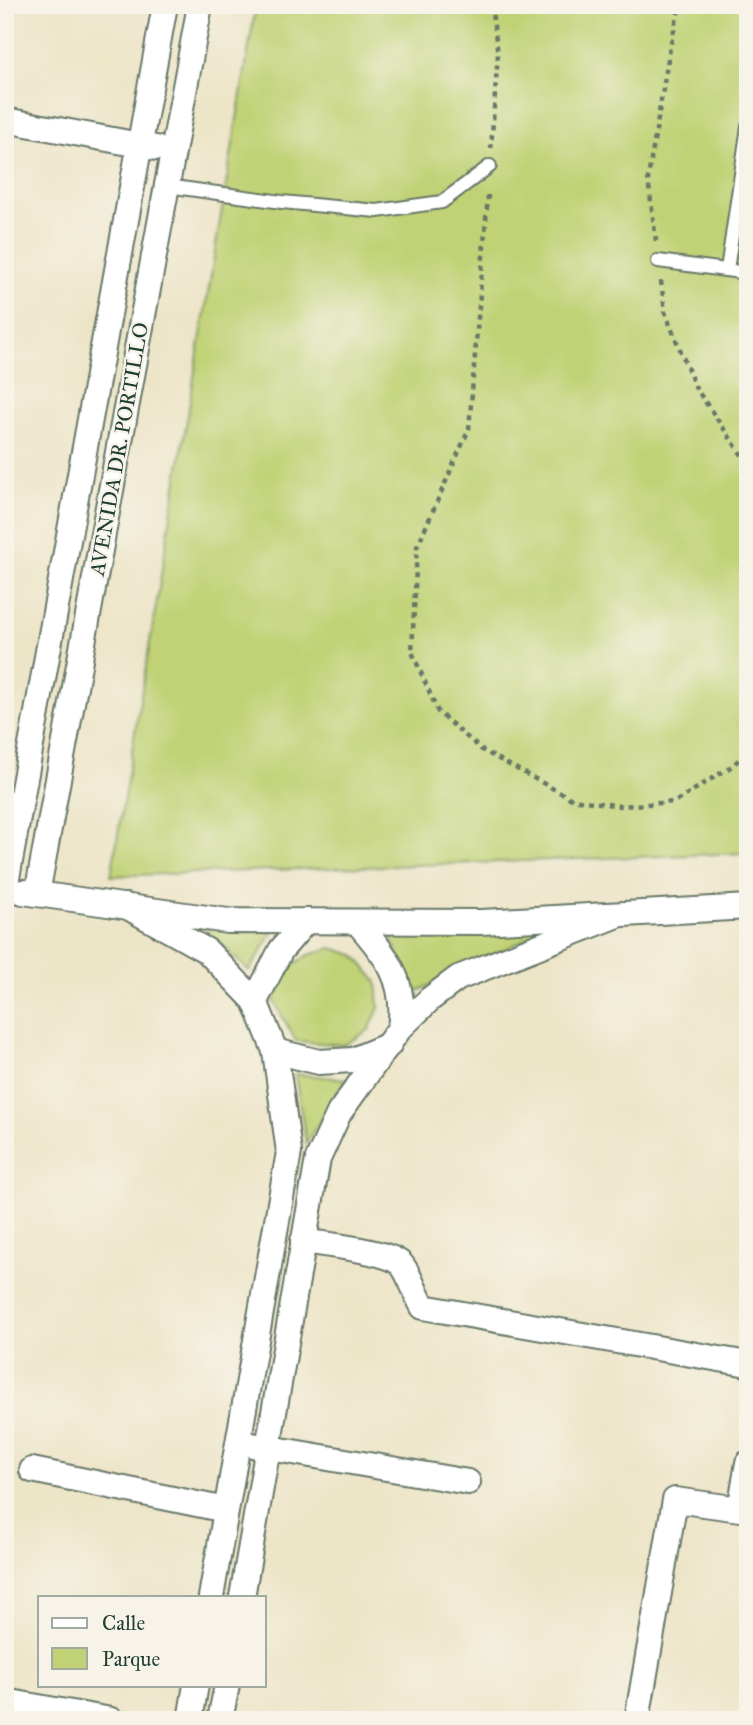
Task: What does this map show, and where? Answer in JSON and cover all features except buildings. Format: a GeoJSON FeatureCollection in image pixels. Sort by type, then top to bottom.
{"type":"FeatureCollection","features":[{"type":"Feature","properties":{"kind":"street","name":"AVENIDA DR. PORTILLO"},"geometry":{"type":"LineString","coordinates":[[5,889],[165,5]]}},
{"type":"Feature","properties":{"kind":"street","name":"AVENIDA DR. PORTILLO"},"geometry":{"type":"LineString","coordinates":[[37,894],[200,5]]}},
{"type":"Feature","properties":{"kind":"street"},"geometry":{"type":"LineString","coordinates":[[5,120],[173,152]]}},
{"type":"Feature","properties":{"kind":"street"},"geometry":{"type":"LineString","coordinates":[[5,889],[229,921],[481,922],[748,907]]}},
{"type":"Feature","properties":{"kind":"street"},"geometry":{"type":"LineString","coordinates":[[126,906],[207,951],[255,1001],[275,1051],[289,1152],[211,1596]]}},
{"type":"Feature","properties":{"kind":"street"},"geometry":{"type":"LineString","coordinates":[[242,1596],[318,1159],[339,1113],[394,1037],[430,999],[458,978],[618,915]]}},
{"type":"Feature","properties":{"kind":"street"},"geometry":{"type":"LineString","coordinates":[[255,1001],[281,950],[306,921]]}},
{"type":"Feature","properties":{"kind":"street"},"geometry":{"type":"LineString","coordinates":[[275,1051],[319,1062],[353,1060],[394,1037],[403,998],[385,953],[357,922]]}},
{"type":"Feature","properties":{"kind":"street"},"geometry":{"type":"LineString","coordinates":[[303,1241],[385,1256],[400,1263],[408,1273],[412,1290],[423,1307],[748,1364]]}},
{"type":"Feature","properties":{"kind":"street"},"geometry":{"type":"LineString","coordinates":[[238,1444],[468,1482]]}},
{"type":"Feature","properties":{"kind":"street"},"geometry":{"type":"LineString","coordinates":[[638,1720],[675,1500],[744,1510],[748,1463]]}},
{"type":"Feature","properties":{"kind":"street"},"geometry":{"type":"LineString","coordinates":[[32,1470],[226,1510]]}},
{"type":"Feature","properties":{"kind":"street"},"geometry":{"type":"LineString","coordinates":[[190,1720],[196,1686]]}},
{"type":"Feature","properties":{"kind":"street"},"geometry":{"type":"LineString","coordinates":[[220,1720],[227,1686]]}},
{"type":"Feature","properties":{"kind":"street"},"geometry":{"type":"LineString","coordinates":[[5,1701],[111,1720]]}},
{"type":"Feature","properties":{"kind":"lane"},"geometry":{"type":"LineString","coordinates":[[726,270],[748,126]]}},
{"type":"Feature","properties":{"kind":"lane"},"geometry":{"type":"LineString","coordinates":[[167,186],[282,202],[376,211],[442,202],[490,166]]}},
{"type":"Feature","properties":{"kind":"lane"},"geometry":{"type":"LineString","coordinates":[[658,261],[748,273]]}},
{"type":"Feature","properties":{"kind":"path"},"geometry":{"type":"LineString","coordinates":[[491,5],[498,54],[469,429],[417,547],[412,652],[438,712],[482,750],[572,799],[620,806],[675,802],[732,766],[748,751]]}},
{"type":"Feature","properties":{"kind":"green space"},"geometry":{"type":"Polygon","coordinates":[[[256,5],[748,5],[748,853],[111,876],[256,5]]]}},
{"type":"Feature","properties":{"kind":"green space"},"geometry":{"type":"Polygon","coordinates":[[[553,926],[416,992],[388,932],[553,926]]]}},
{"type":"Feature","properties":{"kind":"green space"},"geometry":{"type":"Polygon","coordinates":[[[204,928],[273,932],[249,971],[204,928]]]}},
{"type":"Feature","properties":{"kind":"green space"},"geometry":{"type":"Polygon","coordinates":[[[331,948],[355,955],[377,982],[379,1008],[369,1030],[344,1045],[296,1041],[274,1001],[288,968],[309,955],[331,948]]]}},
{"type":"Feature","properties":{"kind":"green space"},"geometry":{"type":"Polygon","coordinates":[[[295,1074],[346,1079],[306,1143],[295,1074]]]}}]}
